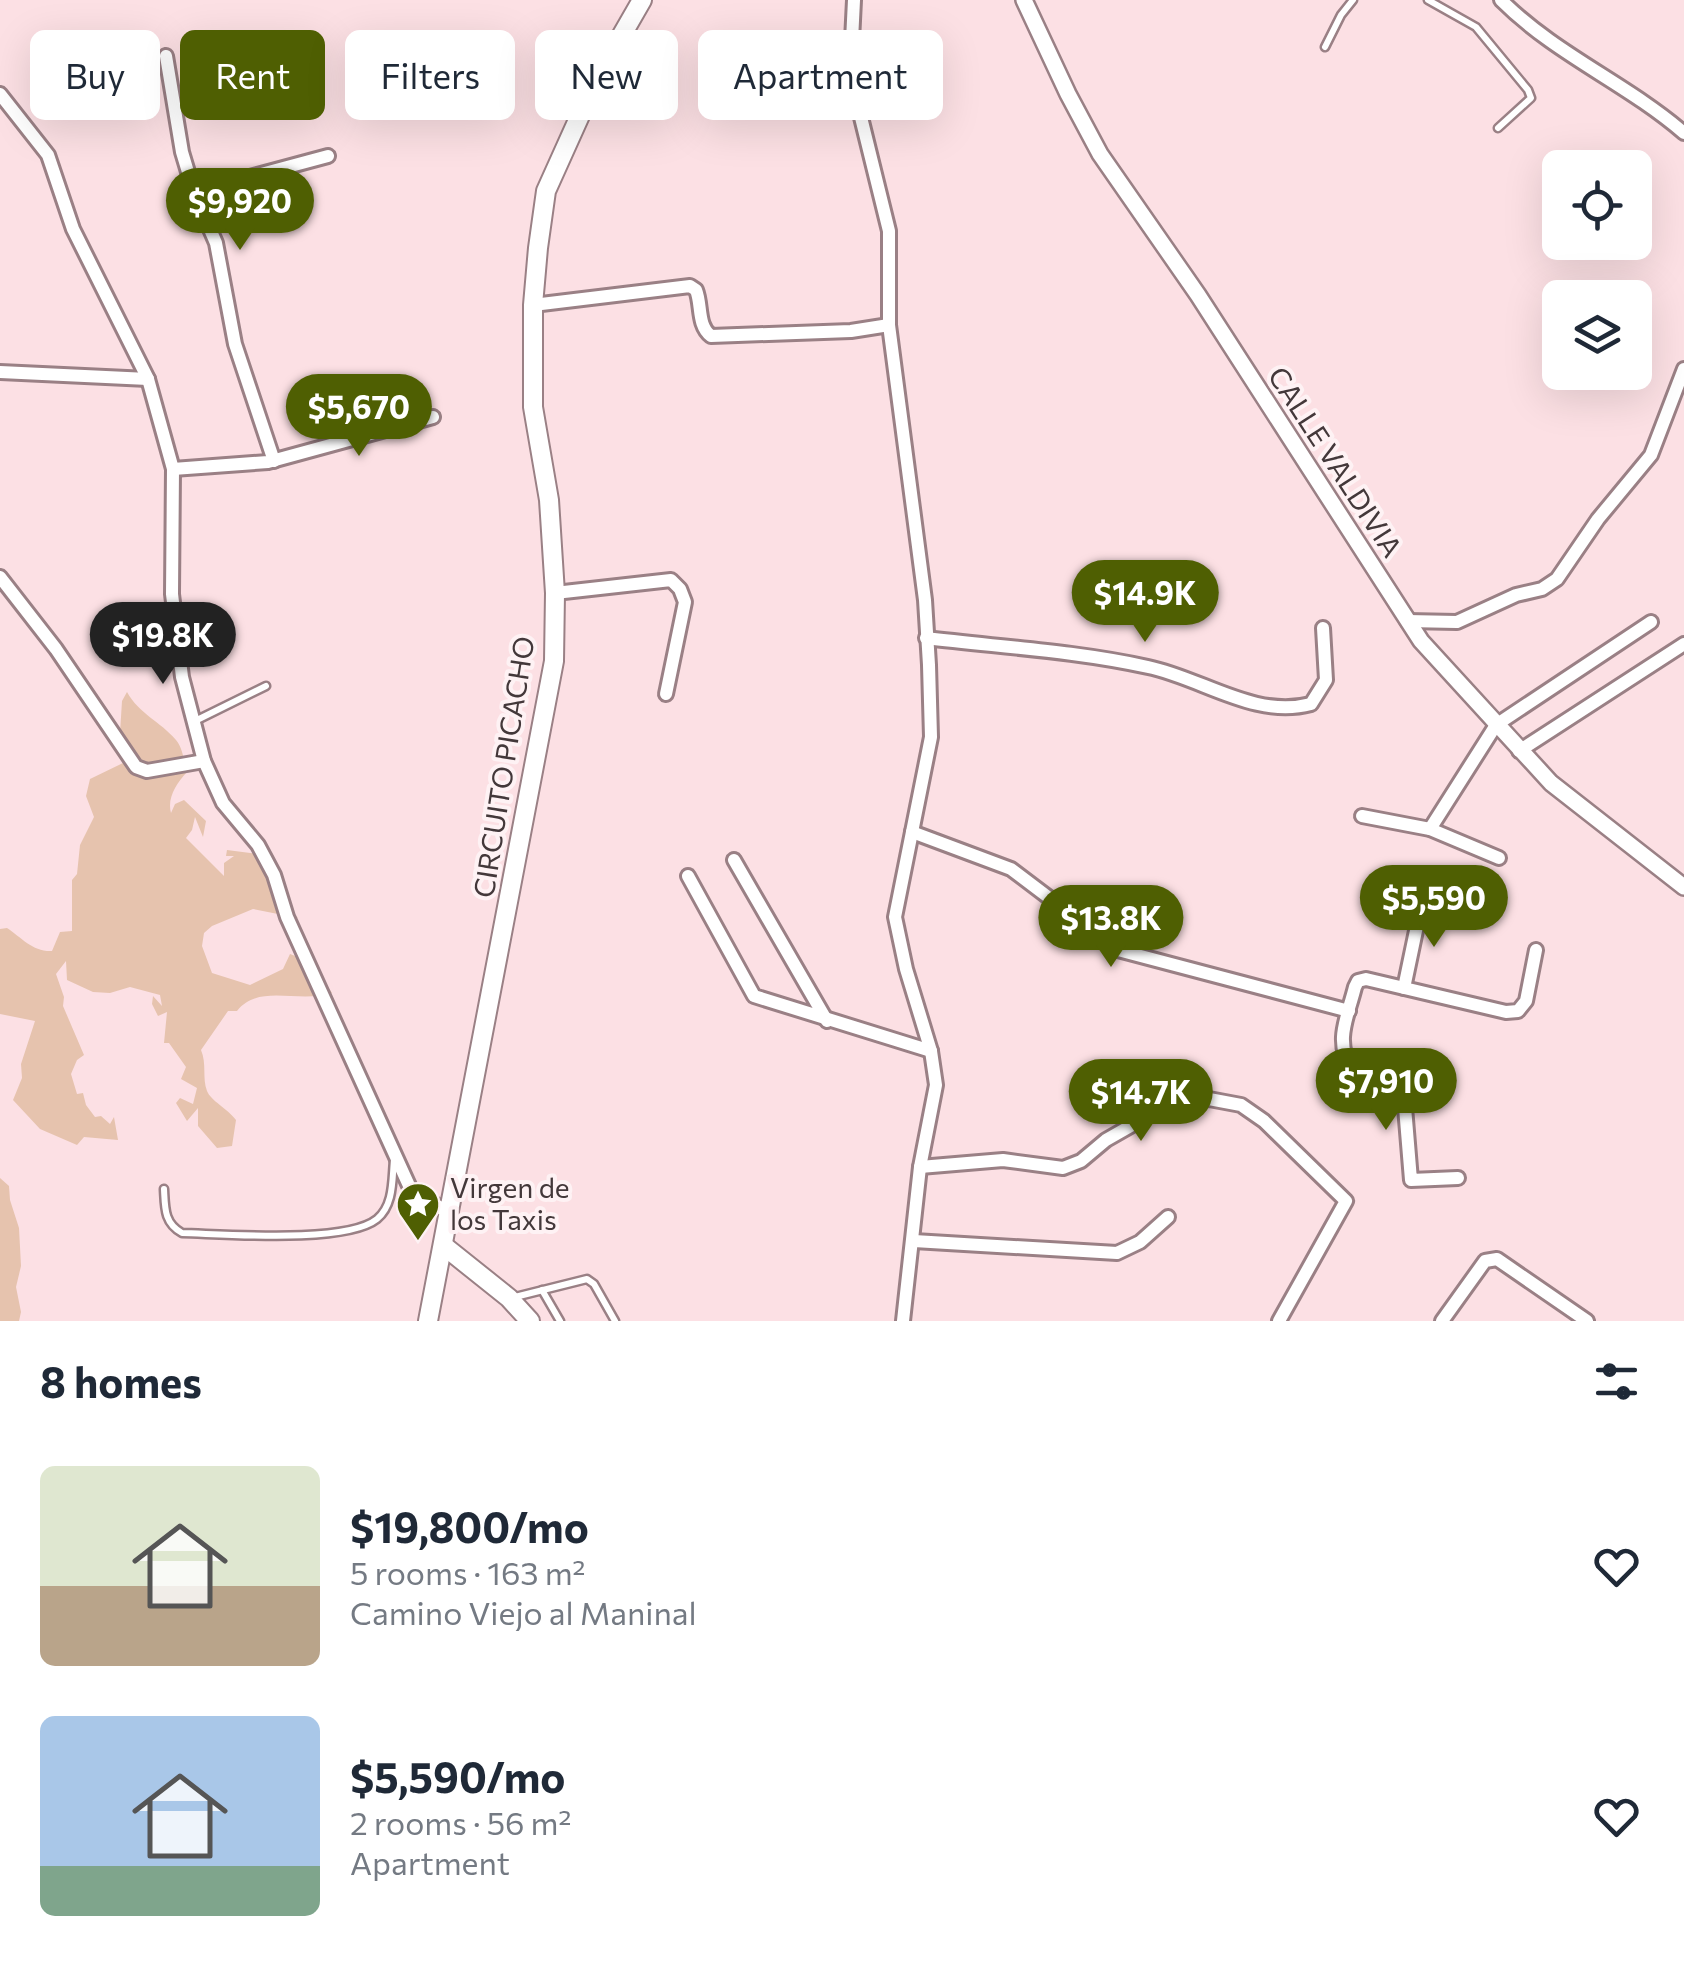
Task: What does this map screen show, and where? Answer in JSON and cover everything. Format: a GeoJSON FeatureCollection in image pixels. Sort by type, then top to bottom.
{"type":"FeatureCollection","features":[{"type":"Feature","properties":{"kind":"main road","name":"CIRCUITO PICACHO"},"geometry":{"type":"LineString","coordinates":[[426,1320],[444,1246],[554,661],[555,593],[549,500],[533,407],[532,306],[546,191],[596,80],[640,1]]}},
{"type":"Feature","properties":{"kind":"main road"},"geometry":{"type":"LineString","coordinates":[[444,1246],[510,1298],[530,1321]]}},
{"type":"Feature","properties":{"kind":"street"},"geometry":{"type":"LineString","coordinates":[[854,0],[854,94],[889,231],[889,325],[924,600],[931,737],[896,917],[906,969],[931,1051],[936,1086],[920,1167],[903,1321]]}},
{"type":"Feature","properties":{"kind":"street","name":"CALLE VALDIVIA"},"geometry":{"type":"LineString","coordinates":[[1024,0],[1100,154],[1198,295],[1407,621],[1519,751],[1563,794],[1684,887]]}},
{"type":"Feature","properties":{"kind":"street"},"geometry":{"type":"LineString","coordinates":[[1501,0],[1569,56],[1644,100],[1684,132]]}},
{"type":"Feature","properties":{"kind":"street"},"geometry":{"type":"LineString","coordinates":[[166,56],[182,152],[216,243],[235,344],[274,461]]}},
{"type":"Feature","properties":{"kind":"street"},"geometry":{"type":"LineString","coordinates":[[0,94],[48,155],[73,229],[148,379],[173,469],[172,594],[182,677],[204,762],[222,803],[258,846],[274,875],[288,917],[411,1190],[449,1213]]}},
{"type":"Feature","properties":{"kind":"street"},"geometry":{"type":"LineString","coordinates":[[194,192],[328,156]]}},
{"type":"Feature","properties":{"kind":"street"},"geometry":{"type":"LineString","coordinates":[[532,306],[690,286],[696,290],[702,321],[711,336],[889,325]]}},
{"type":"Feature","properties":{"kind":"street"},"geometry":{"type":"LineString","coordinates":[[1407,621],[1457,622],[1516,595],[1542,590],[1557,578],[1598,519],[1651,455],[1684,368]]}},
{"type":"Feature","properties":{"kind":"street"},"geometry":{"type":"LineString","coordinates":[[0,372],[148,379]]}},
{"type":"Feature","properties":{"kind":"street"},"geometry":{"type":"LineString","coordinates":[[173,469],[274,461],[433,417]]}},
{"type":"Feature","properties":{"kind":"street"},"geometry":{"type":"LineString","coordinates":[[0,577],[56,649],[136,767],[147,772],[204,762]]}},
{"type":"Feature","properties":{"kind":"street"},"geometry":{"type":"LineString","coordinates":[[555,593],[670,580],[680,589],[686,602],[666,694]]}},
{"type":"Feature","properties":{"kind":"street"},"geometry":{"type":"LineString","coordinates":[[1430,830],[1496,725],[1651,622]]}},
{"type":"Feature","properties":{"kind":"street"},"geometry":{"type":"LineString","coordinates":[[926,638],[1150,667],[1271,708],[1294,708],[1310,704],[1326,680],[1323,628]]}},
{"type":"Feature","properties":{"kind":"street"},"geometry":{"type":"LineString","coordinates":[[1519,751],[1684,644]]}},
{"type":"Feature","properties":{"kind":"street"},"geometry":{"type":"LineString","coordinates":[[1362,816],[1430,830],[1499,858]]}},
{"type":"Feature","properties":{"kind":"street"},"geometry":{"type":"LineString","coordinates":[[912,832],[1011,869],[1118,950],[1349,1011]]}},
{"type":"Feature","properties":{"kind":"street"},"geometry":{"type":"LineString","coordinates":[[734,860],[828,1020]]}},
{"type":"Feature","properties":{"kind":"street"},"geometry":{"type":"LineString","coordinates":[[688,876],[754,996],[931,1051]]}},
{"type":"Feature","properties":{"kind":"street"},"geometry":{"type":"LineString","coordinates":[[1404,988],[1422,902]]}},
{"type":"Feature","properties":{"kind":"street"},"geometry":{"type":"LineString","coordinates":[[1458,1178],[1411,1180],[1404,1083],[1352,1071],[1343,1055],[1342,1032],[1358,982],[1366,980],[1506,1012],[1518,1011],[1526,1002],[1536,950]]}},
{"type":"Feature","properties":{"kind":"street"},"geometry":{"type":"LineString","coordinates":[[920,1167],[1003,1160],[1063,1168],[1081,1161],[1106,1140],[1176,1100],[1209,1098],[1241,1105],[1264,1121],[1346,1202],[1279,1321]]}},
{"type":"Feature","properties":{"kind":"street"},"geometry":{"type":"LineString","coordinates":[[914,1241],[1117,1253],[1140,1242],[1168,1217]]}},
{"type":"Feature","properties":{"kind":"street"},"geometry":{"type":"LineString","coordinates":[[1445,1320],[1484,1261],[1497,1259],[1588,1321]]}},
{"type":"Feature","properties":{"kind":"lane"},"geometry":{"type":"LineString","coordinates":[[1325,47],[1354,0]]}},
{"type":"Feature","properties":{"kind":"lane"},"geometry":{"type":"LineString","coordinates":[[1428,0],[1476,27],[1528,90],[1531,98],[1524,107],[1498,128]]}},
{"type":"Feature","properties":{"kind":"lane"},"geometry":{"type":"LineString","coordinates":[[194,722],[266,686]]}},
{"type":"Feature","properties":{"kind":"lane"},"geometry":{"type":"LineString","coordinates":[[164,1189],[166,1216],[172,1227],[182,1233],[270,1236],[358,1230],[379,1218],[390,1199],[394,1154]]}},
{"type":"Feature","properties":{"kind":"lane"},"geometry":{"type":"LineString","coordinates":[[510,1298],[587,1279],[616,1321]]}},
{"type":"Feature","properties":{"kind":"lane"},"geometry":{"type":"LineString","coordinates":[[542,1290],[560,1321]]}},
{"type":"Feature","properties":{"kind":"shaded area"},"geometry":{"type":"Polygon","coordinates":[[[127,692],[181,748],[187,772],[173,791],[171,813],[175,804],[184,800],[206,821],[203,837],[195,817],[186,838],[224,876],[224,863],[234,856],[226,856],[227,850],[259,854],[284,904],[298,918],[253,909],[212,926],[204,933],[202,946],[212,973],[250,985],[283,969],[290,954],[311,962],[332,993],[256,998],[237,1011],[228,1011],[201,1050],[207,1091],[236,1120],[232,1146],[217,1148],[198,1126],[198,1108],[187,1121],[176,1103],[180,1098],[193,1104],[197,1088],[181,1079],[186,1067],[169,1043],[164,1043],[167,1012],[158,1016],[152,1004],[153,996],[162,1006],[160,995],[130,987],[110,993],[93,992],[67,980],[66,961],[56,974],[63,1006],[84,1055],[71,1074],[77,1094],[83,1093],[95,1117],[101,1116],[110,1124],[114,1117],[118,1140],[84,1137],[77,1145],[40,1129],[13,1100],[35,1021],[0,1014],[0,929],[7,928],[45,951],[52,951],[60,932],[72,931],[72,880],[77,874],[80,845],[94,817],[86,796],[90,779],[123,763],[116,736],[106,739],[109,731],[120,733],[122,701],[127,692]]]}},
{"type":"Feature","properties":{"kind":"shaded area"},"geometry":{"type":"Polygon","coordinates":[[[0,1178],[9,1186],[19,1228],[19,1321],[0,1321],[0,1178]]]}},
{"type":"Feature","properties":{"kind":"place","name":"Virgen de los Taxis"},"geometry":{"type":"Point","coordinates":[418,1242]}}]}
